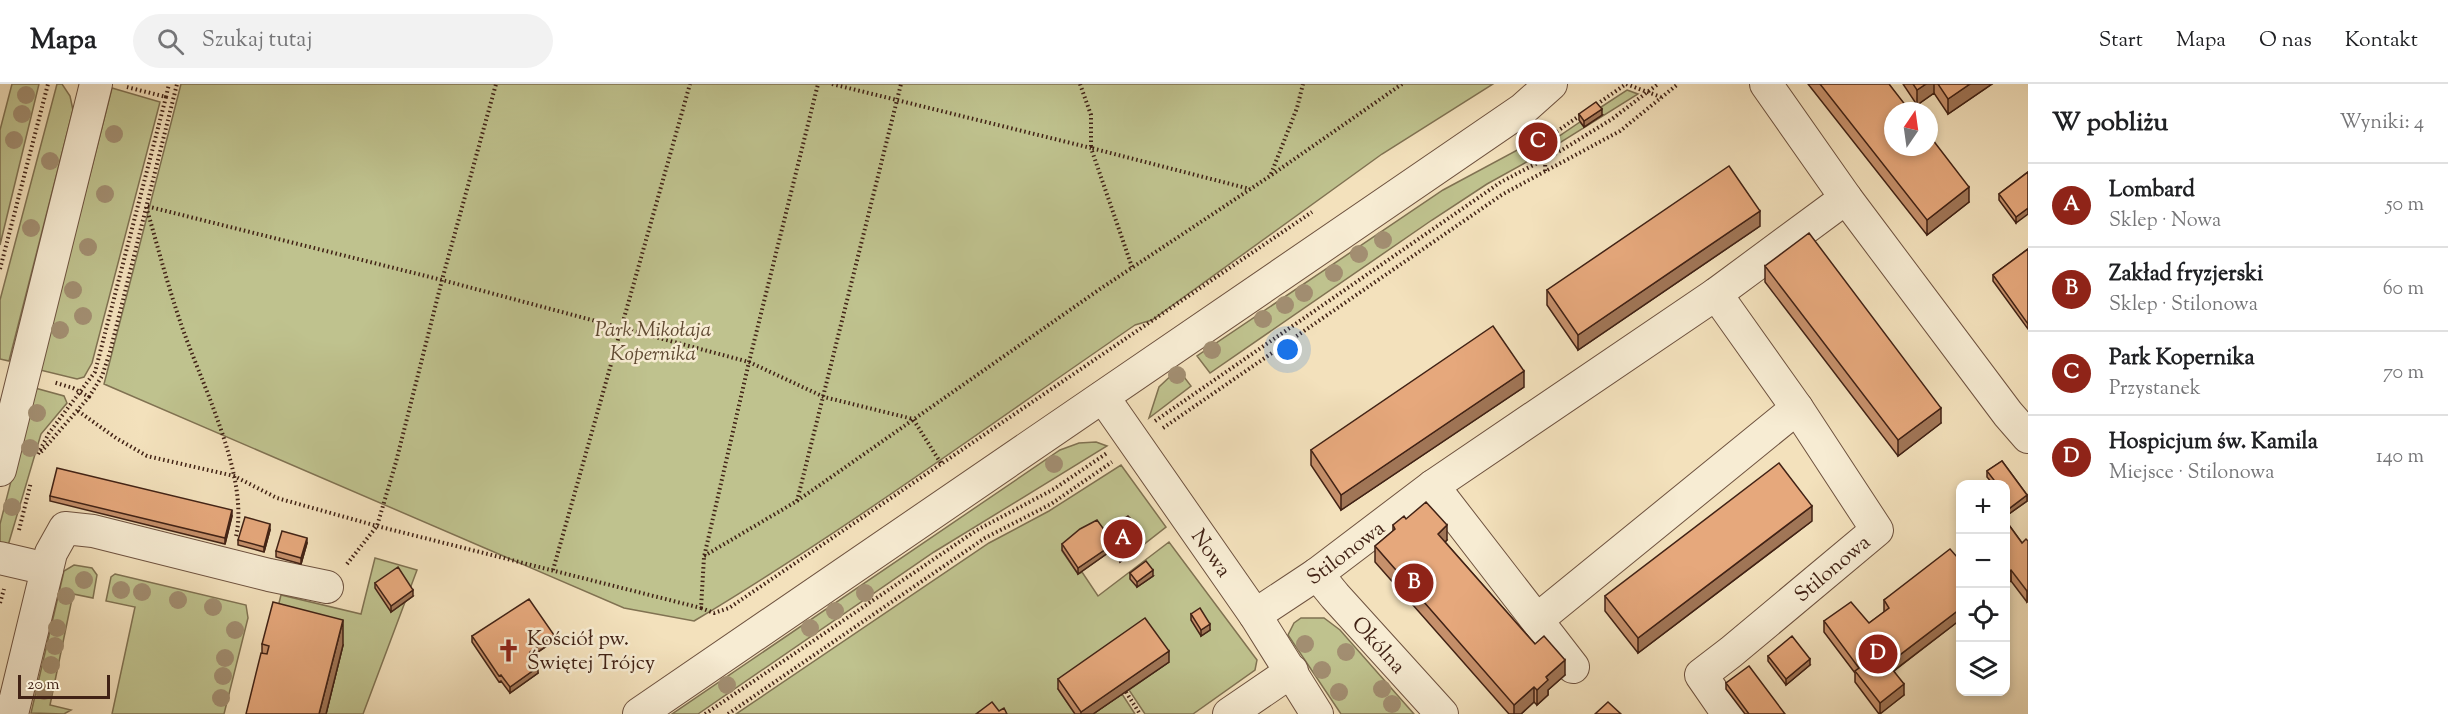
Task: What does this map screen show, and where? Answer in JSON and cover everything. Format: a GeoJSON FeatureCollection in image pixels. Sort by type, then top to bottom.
{"type":"FeatureCollection","features":[{"type":"Feature","properties":{"kind":"street"},"geometry":{"type":"LineString","coordinates":[[639,714],[1523,109],[1551,84]]}},
{"type":"Feature","properties":{"kind":"street"},"geometry":{"type":"LineString","coordinates":[[1523,109],[1574,84]]}},
{"type":"Feature","properties":{"kind":"street"},"geometry":{"type":"LineString","coordinates":[[1766,84],[1846,198],[2008,414],[2028,437]]}},
{"type":"Feature","properties":{"kind":"street"},"geometry":{"type":"LineString","coordinates":[[0,470],[25,373],[111,85]]}},
{"type":"Feature","properties":{"kind":"street","name":"Stilonowa"},"geometry":{"type":"LineString","coordinates":[[1255,615],[1317,574],[1434,486],[1716,294],[1846,198]]}},
{"type":"Feature","properties":{"kind":"street","name":"Stilonowa"},"geometry":{"type":"LineString","coordinates":[[1716,294],[1797,408],[1877,530],[1701,675],[1728,714]]}},
{"type":"Feature","properties":{"kind":"street","name":"Nowa"},"geometry":{"type":"LineString","coordinates":[[1103,397],[1255,615],[1317,714]]}},
{"type":"Feature","properties":{"kind":"street"},"geometry":{"type":"LineString","coordinates":[[1538,619],[1797,408]]}},
{"type":"Feature","properties":{"kind":"street"},"geometry":{"type":"LineString","coordinates":[[1434,486],[1573,667]]}},
{"type":"Feature","properties":{"kind":"street"},"geometry":{"type":"LineString","coordinates":[[12,714],[51,553],[65,528],[93,531],[327,587]]}},
{"type":"Feature","properties":{"kind":"street"},"geometry":{"type":"LineString","coordinates":[[0,558],[47,569]]}},
{"type":"Feature","properties":{"kind":"street","name":"Okólna"},"geometry":{"type":"LineString","coordinates":[[1317,574],[1442,714]]}},
{"type":"Feature","properties":{"kind":"street"},"geometry":{"type":"LineString","coordinates":[[1229,714],[1292,671]]}},
{"type":"Feature","properties":{"kind":"path"},"geometry":{"type":"LineString","coordinates":[[0,269],[48,84]]}},
{"type":"Feature","properties":{"kind":"path"},"geometry":{"type":"LineString","coordinates":[[169,84],[95,372],[49,433],[38,455],[89,397],[102,376],[177,84]]}},
{"type":"Feature","properties":{"kind":"path"},"geometry":{"type":"LineString","coordinates":[[327,587],[377,526],[496,84]]}},
{"type":"Feature","properties":{"kind":"path"},"geometry":{"type":"LineString","coordinates":[[552,570],[690,84]]}},
{"type":"Feature","properties":{"kind":"path"},"geometry":{"type":"LineString","coordinates":[[701,608],[704,557],[749,362],[818,84]]}},
{"type":"Feature","properties":{"kind":"path"},"geometry":{"type":"LineString","coordinates":[[832,84],[1251,189]]}},
{"type":"Feature","properties":{"kind":"path"},"geometry":{"type":"LineString","coordinates":[[797,501],[901,84]]}},
{"type":"Feature","properties":{"kind":"path"},"geometry":{"type":"LineString","coordinates":[[1080,84],[1091,115],[1091,148],[1132,267]]}},
{"type":"Feature","properties":{"kind":"path"},"geometry":{"type":"LineString","coordinates":[[1270,176],[1303,84]]}},
{"type":"Feature","properties":{"kind":"path"},"geometry":{"type":"LineString","coordinates":[[704,557],[797,501],[1132,267],[1251,189],[1402,84]]}},
{"type":"Feature","properties":{"kind":"path"},"geometry":{"type":"LineString","coordinates":[[1545,172],[1546,139],[1626,84],[1662,97]]}},
{"type":"Feature","properties":{"kind":"path"},"geometry":{"type":"LineString","coordinates":[[728,714],[985,538],[1051,504],[1135,441],[1464,207],[1513,175],[1545,159],[1612,119],[1658,84]]}},
{"type":"Feature","properties":{"kind":"path"},"geometry":{"type":"LineString","coordinates":[[705,714],[977,530],[1054,489],[1135,441],[1494,201],[1620,131],[1678,84]]}},
{"type":"Feature","properties":{"kind":"path"},"geometry":{"type":"LineString","coordinates":[[111,85],[166,97]]}},
{"type":"Feature","properties":{"kind":"path"},"geometry":{"type":"LineString","coordinates":[[139,203],[442,280],[749,362],[824,396],[913,419],[942,465]]}},
{"type":"Feature","properties":{"kind":"path"},"geometry":{"type":"LineString","coordinates":[[146,206],[180,320],[234,476],[239,524],[229,565]]}},
{"type":"Feature","properties":{"kind":"path"},"geometry":{"type":"LineString","coordinates":[[78,411],[116,438],[147,456],[234,476],[278,498],[377,526],[714,613],[729,608],[1152,320]]}},
{"type":"Feature","properties":{"kind":"path"},"geometry":{"type":"LineString","coordinates":[[25,373],[80,391],[89,397]]}},
{"type":"Feature","properties":{"kind":"path"},"geometry":{"type":"LineString","coordinates":[[1126,693],[1140,714]]}},
{"type":"Feature","properties":{"kind":"green space"},"geometry":{"type":"Polygon","coordinates":[[[12,84],[39,84],[0,245],[0,130],[12,84]]]}},
{"type":"Feature","properties":{"kind":"green space"},"geometry":{"type":"Polygon","coordinates":[[[57,84],[62,84],[70,96],[73,110],[9,361],[0,359],[0,300],[57,84]]]}},
{"type":"Feature","properties":{"kind":"green space","name":"Park Mikołaja Kopernika"},"geometry":{"type":"Polygon","coordinates":[[[181,84],[1493,84],[1382,154],[1152,320],[1135,325],[862,514],[694,621],[624,608],[104,384],[181,84]]]}},
{"type":"Feature","properties":{"kind":"green space"},"geometry":{"type":"Polygon","coordinates":[[[112,88],[160,102],[92,363],[84,377],[77,379],[40,370],[112,88]]]}},
{"type":"Feature","properties":{"kind":"green space"},"geometry":{"type":"Polygon","coordinates":[[[1627,90],[1638,94],[1550,149],[1552,141],[1557,142],[1555,139],[1580,122],[1584,127],[1602,115],[1598,109],[1627,90]]]}},
{"type":"Feature","properties":{"kind":"green space"},"geometry":{"type":"Polygon","coordinates":[[[1541,135],[1541,154],[1487,184],[1432,220],[1210,373],[1197,356],[1443,190],[1536,140],[1541,135]]]}},
{"type":"Feature","properties":{"kind":"green space"},"geometry":{"type":"Polygon","coordinates":[[[1178,369],[1191,386],[1149,418],[1159,387],[1178,369]]]}},
{"type":"Feature","properties":{"kind":"green space"},"geometry":{"type":"Polygon","coordinates":[[[35,388],[64,396],[67,403],[41,434],[7,549],[0,544],[0,524],[35,388]]]}},
{"type":"Feature","properties":{"kind":"green space"},"geometry":{"type":"Polygon","coordinates":[[[1096,442],[1107,446],[934,552],[698,714],[672,714],[1060,450],[1079,443],[1096,442]]]}},
{"type":"Feature","properties":{"kind":"green space"},"geometry":{"type":"Polygon","coordinates":[[[1121,465],[1166,527],[1143,545],[1140,539],[1105,537],[1062,551],[1078,574],[1082,572],[1098,596],[1169,542],[1257,660],[1255,670],[1193,714],[1145,714],[1129,690],[1169,662],[1058,689],[1075,714],[736,714],[989,543],[1049,511],[1121,465]]]}},
{"type":"Feature","properties":{"kind":"green space"},"geometry":{"type":"Polygon","coordinates":[[[375,558],[417,570],[363,714],[326,714],[343,645],[273,627],[281,595],[361,614],[375,558]]]}},
{"type":"Feature","properties":{"kind":"green space"},"geometry":{"type":"Polygon","coordinates":[[[74,565],[92,568],[97,575],[93,598],[73,594],[50,705],[71,710],[64,714],[31,713],[64,571],[74,565]]]}},
{"type":"Feature","properties":{"kind":"green space"},"geometry":{"type":"Polygon","coordinates":[[[115,574],[246,605],[248,618],[224,714],[112,714],[135,607],[106,601],[111,577],[115,574]]]}},
{"type":"Feature","properties":{"kind":"green space"},"geometry":{"type":"Polygon","coordinates":[[[1301,618],[1324,618],[1340,630],[1414,714],[1341,714],[1288,635],[1294,623],[1301,618]]]}},
{"type":"Feature","properties":{"kind":"green space"},"geometry":{"type":"Polygon","coordinates":[[[1122,694],[1135,714],[1093,714],[1122,694]]]}},
{"type":"Feature","properties":{"kind":"building"},"geometry":{"type":"Polygon","coordinates":[[[1820,84],[1889,84],[1903,102],[1884,102],[1884,156],[1938,156],[1938,147],[1969,187],[1927,220],[1820,84]]]}},
{"type":"Feature","properties":{"kind":"building"},"geometry":{"type":"Polygon","coordinates":[[[1913,84],[1926,84],[1917,90],[1913,84]]]}},
{"type":"Feature","properties":{"kind":"building"},"geometry":{"type":"Polygon","coordinates":[[[1938,84],[1970,84],[1948,99],[1938,84]]]}},
{"type":"Feature","properties":{"kind":"building"},"geometry":{"type":"Polygon","coordinates":[[[1596,102],[1602,109],[1584,121],[1579,114],[1596,102]]]}},
{"type":"Feature","properties":{"kind":"building"},"geometry":{"type":"Polygon","coordinates":[[[1729,166],[1760,211],[1578,335],[1547,290],[1729,166]]]}},
{"type":"Feature","properties":{"kind":"building"},"geometry":{"type":"Polygon","coordinates":[[[2028,172],[2028,208],[2016,217],[1999,194],[2028,172]]]}},
{"type":"Feature","properties":{"kind":"building"},"geometry":{"type":"Polygon","coordinates":[[[1809,233],[1941,408],[1898,440],[1765,266],[1809,233]]]}},
{"type":"Feature","properties":{"kind":"building"},"geometry":{"type":"Polygon","coordinates":[[[2028,249],[2028,324],[1993,275],[2028,249]]]}},
{"type":"Feature","properties":{"kind":"building"},"geometry":{"type":"Polygon","coordinates":[[[1493,326],[1524,371],[1341,495],[1311,450],[1493,326]]]}},
{"type":"Feature","properties":{"kind":"building"},"geometry":{"type":"Polygon","coordinates":[[[2002,461],[2027,495],[2010,508],[2010,480],[1994,480],[1987,471],[2002,461]]]}},
{"type":"Feature","properties":{"kind":"building"},"geometry":{"type":"Polygon","coordinates":[[[1779,463],[1812,506],[1638,638],[1605,596],[1779,463]]]}},
{"type":"Feature","properties":{"kind":"building"},"geometry":{"type":"Polygon","coordinates":[[[57,468],[232,510],[225,538],[50,496],[57,468]]]}},
{"type":"Feature","properties":{"kind":"building"},"geometry":{"type":"Polygon","coordinates":[[[1426,502],[1447,525],[1438,534],[1535,644],[1544,636],[1565,660],[1546,677],[1548,680],[1537,690],[1534,687],[1514,705],[1375,546],[1395,529],[1393,525],[1404,516],[1406,519],[1426,502]]]}},
{"type":"Feature","properties":{"kind":"building"},"geometry":{"type":"Polygon","coordinates":[[[1128,516],[1136,524],[1143,540],[1120,556],[1112,545],[1078,568],[1062,544],[1080,529],[1097,520],[1105,531],[1128,516]]]}},
{"type":"Feature","properties":{"kind":"building"},"geometry":{"type":"Polygon","coordinates":[[[245,517],[270,524],[264,547],[238,540],[245,517]]]}},
{"type":"Feature","properties":{"kind":"building"},"geometry":{"type":"Polygon","coordinates":[[[2010,526],[2022,543],[2026,539],[2028,541],[2027,591],[2011,570],[2010,526]]]}},
{"type":"Feature","properties":{"kind":"building"},"geometry":{"type":"Polygon","coordinates":[[[282,531],[307,538],[301,558],[276,551],[282,531]]]}},
{"type":"Feature","properties":{"kind":"building"},"geometry":{"type":"Polygon","coordinates":[[[1950,549],[1956,556],[1956,612],[1888,664],[1904,684],[1880,703],[1855,671],[1859,668],[1824,621],[1851,602],[1869,623],[1889,608],[1884,600],[1950,549]]]}},
{"type":"Feature","properties":{"kind":"building"},"geometry":{"type":"Polygon","coordinates":[[[1146,561],[1153,570],[1137,582],[1130,573],[1146,561]]]}},
{"type":"Feature","properties":{"kind":"building"},"geometry":{"type":"Polygon","coordinates":[[[398,567],[413,590],[391,606],[375,583],[398,567]]]}},
{"type":"Feature","properties":{"kind":"building","name":"Kościół pw. Świętej Trójcy"},"geometry":{"type":"Polygon","coordinates":[[[529,599],[554,635],[530,652],[529,655],[538,667],[510,687],[501,675],[499,676],[472,636],[529,599]]]}},
{"type":"Feature","properties":{"kind":"building"},"geometry":{"type":"Polygon","coordinates":[[[273,602],[343,620],[319,714],[246,714],[261,653],[267,654],[269,646],[262,644],[273,602]]]}},
{"type":"Feature","properties":{"kind":"building"},"geometry":{"type":"Polygon","coordinates":[[[1200,608],[1210,624],[1201,630],[1191,614],[1200,608]]]}},
{"type":"Feature","properties":{"kind":"building"},"geometry":{"type":"Polygon","coordinates":[[[1145,618],[1169,651],[1081,712],[1058,679],[1145,618]]]}},
{"type":"Feature","properties":{"kind":"building"},"geometry":{"type":"Polygon","coordinates":[[[1792,636],[1810,659],[1786,679],[1768,656],[1792,636]]]}},
{"type":"Feature","properties":{"kind":"building"},"geometry":{"type":"Polygon","coordinates":[[[1749,666],[1785,714],[1749,714],[1726,683],[1749,666]]]}},
{"type":"Feature","properties":{"kind":"building"},"geometry":{"type":"Polygon","coordinates":[[[992,702],[999,711],[1004,708],[1007,714],[976,714],[992,702]]]}},
{"type":"Feature","properties":{"kind":"building"},"geometry":{"type":"Polygon","coordinates":[[[1608,702],[1621,714],[1595,714],[1608,702]]]}},
{"type":"Feature","properties":{"kind":"place","name":"Park Kopernika"},"geometry":{"type":"Point","coordinates":[1538,142]}},
{"type":"Feature","properties":{"kind":"place","name":"Lombard"},"geometry":{"type":"Point","coordinates":[1123,539]}},
{"type":"Feature","properties":{"kind":"place","name":"Zakład fryzjerski"},"geometry":{"type":"Point","coordinates":[1414,583]}},
{"type":"Feature","properties":{"kind":"place","name":"Kościół pw. Świętej Trójcy"},"geometry":{"type":"Point","coordinates":[509,650]}},
{"type":"Feature","properties":{"kind":"place","name":"Hospicjum św. Kamila"},"geometry":{"type":"Point","coordinates":[1878,654]}}]}
